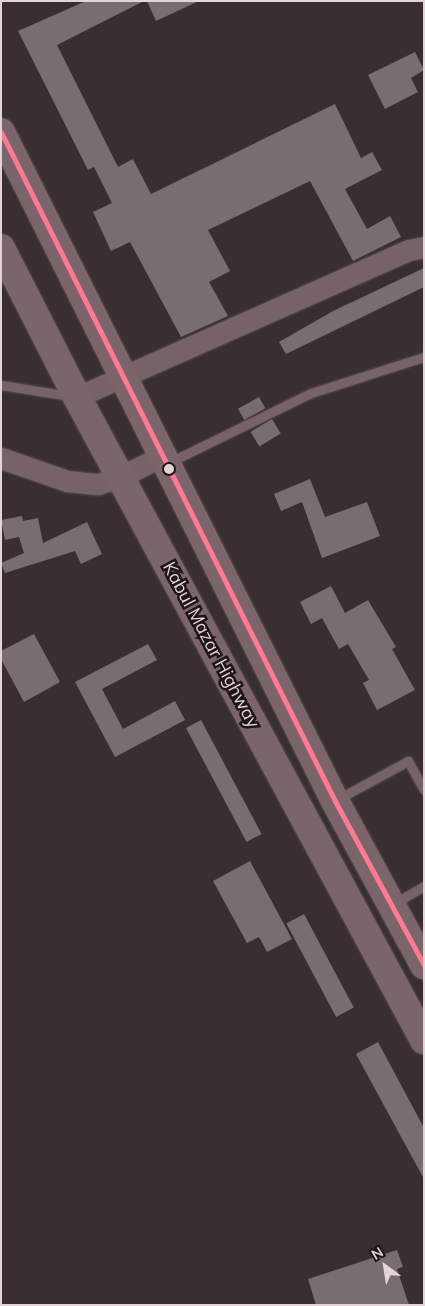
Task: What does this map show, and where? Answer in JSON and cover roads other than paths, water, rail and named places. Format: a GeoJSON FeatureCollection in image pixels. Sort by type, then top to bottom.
{"type":"FeatureCollection","features":[{"type":"Feature","properties":{"kind":"highway"},"geometry":{"type":"LineString","coordinates":[[1,132],[123,378],[166,459],[335,801],[424,965]]}},
{"type":"Feature","properties":{"kind":"highway","name":"Kabul Mazar Highway"},"geometry":{"type":"LineString","coordinates":[[1,248],[77,397],[424,1040]]}},
{"type":"Feature","properties":{"kind":"highway"},"geometry":{"type":"LineString","coordinates":[[360,922],[390,905]]}},
{"type":"Feature","properties":{"kind":"street"},"geometry":{"type":"LineString","coordinates":[[77,397],[409,250],[424,247]]}},
{"type":"Feature","properties":{"kind":"street"},"geometry":{"type":"LineString","coordinates":[[1,458],[67,481],[98,484],[166,459]]}},
{"type":"Feature","properties":{"kind":"lane"},"geometry":{"type":"LineString","coordinates":[[166,459],[311,393],[424,357]]}},
{"type":"Feature","properties":{"kind":"lane"},"geometry":{"type":"LineString","coordinates":[[1,385],[77,397]]}},
{"type":"Feature","properties":{"kind":"lane"},"geometry":{"type":"LineString","coordinates":[[335,801],[408,761],[424,790]]}},
{"type":"Feature","properties":{"kind":"lane"},"geometry":{"type":"LineString","coordinates":[[390,905],[424,886]]}}]}
